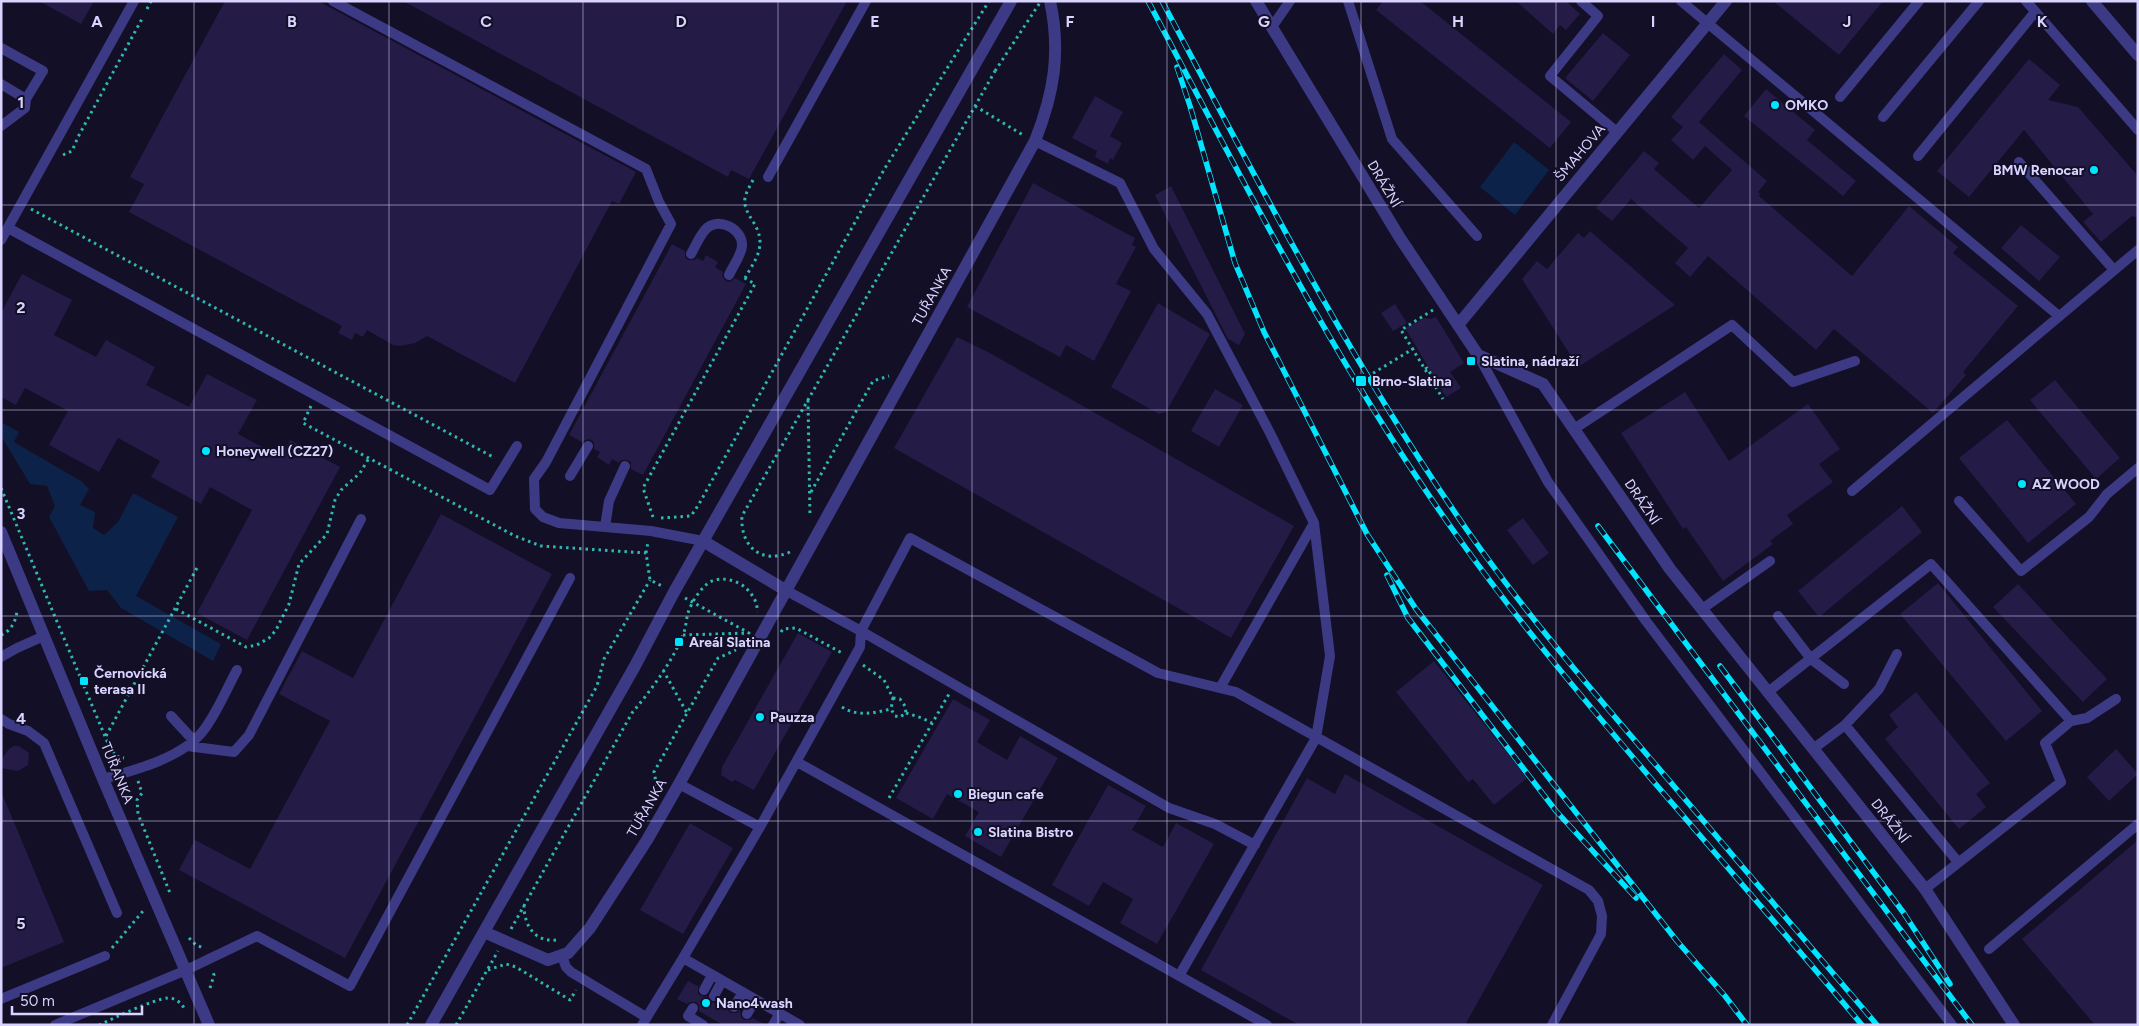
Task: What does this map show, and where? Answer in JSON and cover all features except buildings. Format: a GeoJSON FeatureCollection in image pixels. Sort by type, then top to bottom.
{"type":"FeatureCollection","features":[{"type":"Feature","properties":{"kind":"street"},"geometry":{"type":"LineString","coordinates":[[431,1025],[635,666],[674,592],[1011,1]]}},
{"type":"Feature","properties":{"kind":"street","name":"TUŘANKA"},"geometry":{"type":"LineString","coordinates":[[562,956],[577,945],[590,928],[647,840],[787,592],[1035,141],[1047,111],[1054,76],[1056,43],[1050,1]]}},
{"type":"Feature","properties":{"kind":"street","name":"DRÁŽNÍ"},"geometry":{"type":"LineString","coordinates":[[1256,1],[1400,238],[1478,356],[1543,384],[1670,569],[1924,889],[2014,1025]]}},
{"type":"Feature","properties":{"kind":"street","name":"ŠMAHOVA"},"geometry":{"type":"LineString","coordinates":[[1458,325],[1726,1]]}},
{"type":"Feature","properties":{"kind":"street"},"geometry":{"type":"LineString","coordinates":[[2092,1],[2138,55]]}},
{"type":"Feature","properties":{"kind":"street","name":"TUŘANKA"},"geometry":{"type":"LineString","coordinates":[[1,532],[184,971],[209,1025]]}},
{"type":"Feature","properties":{"kind":"street"},"geometry":{"type":"LineString","coordinates":[[703,541],[787,592]]}},
{"type":"Feature","properties":{"kind":"street"},"geometry":{"type":"LineString","coordinates":[[484,932],[548,960],[562,956]]}},
{"type":"Feature","properties":{"kind":"lane"},"geometry":{"type":"LineString","coordinates":[[1,240],[134,1]]}},
{"type":"Feature","properties":{"kind":"lane"},"geometry":{"type":"LineString","coordinates":[[334,1],[646,169],[659,202],[671,224],[534,479],[535,509],[543,518],[558,523],[651,531],[703,541]]}},
{"type":"Feature","properties":{"kind":"lane"},"geometry":{"type":"LineString","coordinates":[[768,177],[866,1]]}},
{"type":"Feature","properties":{"kind":"lane"},"geometry":{"type":"LineString","coordinates":[[1272,27],[1290,1]]}},
{"type":"Feature","properties":{"kind":"lane"},"geometry":{"type":"LineString","coordinates":[[1348,1],[1392,139],[1476,236]]}},
{"type":"Feature","properties":{"kind":"lane"},"geometry":{"type":"LineString","coordinates":[[1581,1],[1598,16],[1550,76],[1617,132]]}},
{"type":"Feature","properties":{"kind":"lane"},"geometry":{"type":"LineString","coordinates":[[1680,1],[2059,316]]}},
{"type":"Feature","properties":{"kind":"lane"},"geometry":{"type":"LineString","coordinates":[[1840,97],[1919,1]]}},
{"type":"Feature","properties":{"kind":"lane"},"geometry":{"type":"LineString","coordinates":[[1883,117],[1979,1]]}},
{"type":"Feature","properties":{"kind":"lane"},"geometry":{"type":"LineString","coordinates":[[2026,1],[2138,130]]}},
{"type":"Feature","properties":{"kind":"lane"},"geometry":{"type":"LineString","coordinates":[[1918,156],[2035,12]]}},
{"type":"Feature","properties":{"kind":"lane"},"geometry":{"type":"LineString","coordinates":[[1,48],[42,71],[26,99],[25,108],[1,126]]}},
{"type":"Feature","properties":{"kind":"lane"},"geometry":{"type":"LineString","coordinates":[[1,84],[26,99]]}},
{"type":"Feature","properties":{"kind":"lane"},"geometry":{"type":"LineString","coordinates":[[1035,141],[1120,183],[1154,249],[1207,314],[1270,433],[1314,523],[1330,656],[1316,738],[1179,976]]}},
{"type":"Feature","properties":{"kind":"lane"},"geometry":{"type":"LineString","coordinates":[[2018,162],[2114,270]]}},
{"type":"Feature","properties":{"kind":"lane"},"geometry":{"type":"LineString","coordinates":[[691,254],[706,228],[716,224],[732,227],[737,230],[742,243],[739,257],[730,273]]}},
{"type":"Feature","properties":{"kind":"lane"},"geometry":{"type":"LineString","coordinates":[[8,228],[490,490],[517,446]]}},
{"type":"Feature","properties":{"kind":"lane"},"geometry":{"type":"LineString","coordinates":[[1852,491],[2138,250]]}},
{"type":"Feature","properties":{"kind":"lane"},"geometry":{"type":"LineString","coordinates":[[1574,429],[1732,325],[1793,382],[1855,361]]}},
{"type":"Feature","properties":{"kind":"lane"},"geometry":{"type":"LineString","coordinates":[[1478,356],[1548,482],[1646,621],[1952,1025]]}},
{"type":"Feature","properties":{"kind":"lane"},"geometry":{"type":"LineString","coordinates":[[570,476],[588,446]]}},
{"type":"Feature","properties":{"kind":"lane"},"geometry":{"type":"LineString","coordinates":[[605,527],[609,501],[625,466]]}},
{"type":"Feature","properties":{"kind":"lane"},"geometry":{"type":"LineString","coordinates":[[1959,501],[2021,571],[2089,517],[2107,494],[2138,468]]}},
{"type":"Feature","properties":{"kind":"lane"},"geometry":{"type":"LineString","coordinates":[[171,716],[190,744],[234,752],[249,735],[361,519]]}},
{"type":"Feature","properties":{"kind":"lane"},"geometry":{"type":"LineString","coordinates":[[1220,688],[1314,523]]}},
{"type":"Feature","properties":{"kind":"lane"},"geometry":{"type":"LineString","coordinates":[[562,956],[566,967],[644,1021],[683,958],[797,762],[860,647],[860,631],[910,538],[1158,673],[1236,692],[1589,890],[1598,902],[1602,916],[1601,934],[1552,1025]]}},
{"type":"Feature","properties":{"kind":"lane"},"geometry":{"type":"LineString","coordinates":[[1702,609],[1770,561]]}},
{"type":"Feature","properties":{"kind":"lane"},"geometry":{"type":"LineString","coordinates":[[1768,692],[1931,564],[2071,721]]}},
{"type":"Feature","properties":{"kind":"lane"},"geometry":{"type":"LineString","coordinates":[[55,1025],[184,971],[257,936],[350,986],[570,578]]}},
{"type":"Feature","properties":{"kind":"lane"},"geometry":{"type":"LineString","coordinates":[[787,592],[860,631],[1170,808],[1215,824],[1255,845]]}},
{"type":"Feature","properties":{"kind":"lane"},"geometry":{"type":"LineString","coordinates":[[1778,616],[1810,659],[1844,684]]}},
{"type":"Feature","properties":{"kind":"lane"},"geometry":{"type":"LineString","coordinates":[[1,657],[44,636]]}},
{"type":"Feature","properties":{"kind":"lane"},"geometry":{"type":"LineString","coordinates":[[1813,749],[1845,725],[1879,689],[1897,654]]}},
{"type":"Feature","properties":{"kind":"lane"},"geometry":{"type":"LineString","coordinates":[[103,779],[145,767],[190,744],[212,718],[237,670]]}},
{"type":"Feature","properties":{"kind":"lane"},"geometry":{"type":"LineString","coordinates":[[1924,889],[2061,782],[2045,743],[2071,721],[2087,718],[2116,699]]}},
{"type":"Feature","properties":{"kind":"lane"},"geometry":{"type":"LineString","coordinates":[[1,719],[28,731],[44,743],[118,913]]}},
{"type":"Feature","properties":{"kind":"lane"},"geometry":{"type":"LineString","coordinates":[[1845,725],[1958,862]]}},
{"type":"Feature","properties":{"kind":"lane"},"geometry":{"type":"LineString","coordinates":[[797,762],[1267,1025]]}},
{"type":"Feature","properties":{"kind":"lane"},"geometry":{"type":"LineString","coordinates":[[679,784],[760,827]]}},
{"type":"Feature","properties":{"kind":"lane"},"geometry":{"type":"LineString","coordinates":[[1989,949],[2138,824]]}},
{"type":"Feature","properties":{"kind":"lane"},"geometry":{"type":"LineString","coordinates":[[1,999],[105,956]]}},
{"type":"Feature","properties":{"kind":"lane"},"geometry":{"type":"LineString","coordinates":[[683,958],[800,1025]]}},
{"type":"Feature","properties":{"kind":"lane"},"geometry":{"type":"LineString","coordinates":[[704,990],[712,975]]}},
{"type":"Feature","properties":{"kind":"lane"},"geometry":{"type":"LineString","coordinates":[[714,996],[722,981]]}},
{"type":"Feature","properties":{"kind":"lane"},"geometry":{"type":"LineString","coordinates":[[734,1007],[742,992]]}},
{"type":"Feature","properties":{"kind":"lane"},"geometry":{"type":"LineString","coordinates":[[746,1014],[755,1000]]}},
{"type":"Feature","properties":{"kind":"lane"},"geometry":{"type":"LineString","coordinates":[[693,1008],[688,1016],[702,1020]]}},
{"type":"Feature","properties":{"kind":"lane"},"geometry":{"type":"LineString","coordinates":[[774,1025],[780,1013]]}},
{"type":"Feature","properties":{"kind":"path"},"geometry":{"type":"LineString","coordinates":[[653,517],[676,518],[691,516],[885,168],[989,1]]}},
{"type":"Feature","properties":{"kind":"path"},"geometry":{"type":"LineString","coordinates":[[796,546],[790,552],[781,555],[764,555],[756,552],[746,542],[741,528],[742,516],[995,71],[1041,1]]}},
{"type":"Feature","properties":{"kind":"path"},"geometry":{"type":"LineString","coordinates":[[975,106],[1023,135]]}},
{"type":"Feature","properties":{"kind":"path"},"geometry":{"type":"LineString","coordinates":[[1021,140],[1026,129]]}},
{"type":"Feature","properties":{"kind":"path"},"geometry":{"type":"LineString","coordinates":[[21,204],[499,460]]}},
{"type":"Feature","properties":{"kind":"path"},"geometry":{"type":"LineString","coordinates":[[407,1025],[597,686],[604,659],[650,580],[646,553],[653,517],[643,488],[755,284],[730,273]]}},
{"type":"Feature","properties":{"kind":"path"},"geometry":{"type":"LineString","coordinates":[[1436,308],[1401,330],[1414,348],[1425,369],[1432,376],[1443,399]]}},
{"type":"Feature","properties":{"kind":"path"},"geometry":{"type":"LineString","coordinates":[[1362,380],[1414,348]]}},
{"type":"Feature","properties":{"kind":"path"},"geometry":{"type":"LineString","coordinates":[[810,492],[873,381],[893,374]]}},
{"type":"Feature","properties":{"kind":"path"},"geometry":{"type":"LineString","coordinates":[[316,394],[303,423],[515,536],[541,546],[646,553]]}},
{"type":"Feature","properties":{"kind":"path"},"geometry":{"type":"LineString","coordinates":[[808,400],[810,522]]}},
{"type":"Feature","properties":{"kind":"path"},"geometry":{"type":"LineString","coordinates":[[176,609],[246,647],[257,645],[269,638],[285,615],[293,594],[299,564],[327,534],[336,500],[341,490],[360,474],[369,458]]}},
{"type":"Feature","properties":{"kind":"path"},"geometry":{"type":"LineString","coordinates":[[1,488],[105,737],[116,756],[129,758],[142,793],[137,800],[138,814],[170,893]]}},
{"type":"Feature","properties":{"kind":"path"},"geometry":{"type":"LineString","coordinates":[[105,737],[198,566]]}},
{"type":"Feature","properties":{"kind":"path"},"geometry":{"type":"LineString","coordinates":[[456,1025],[632,713],[654,687],[664,670],[683,635],[688,611],[702,589],[710,581],[727,579],[743,586],[756,602],[756,616]]}},
{"type":"Feature","properties":{"kind":"path"},"geometry":{"type":"LineString","coordinates":[[650,580],[749,633]]}},
{"type":"Feature","properties":{"kind":"path"},"geometry":{"type":"LineString","coordinates":[[1,635],[7,633],[16,619],[17,606]]}},
{"type":"Feature","properties":{"kind":"path"},"geometry":{"type":"LineString","coordinates":[[745,638],[751,628]]}},
{"type":"Feature","properties":{"kind":"path"},"geometry":{"type":"LineString","coordinates":[[780,635],[783,629],[796,628],[853,659],[884,680],[893,698],[892,710],[895,716],[900,717],[906,714],[932,723]]}},
{"type":"Feature","properties":{"kind":"path"},"geometry":{"type":"LineString","coordinates":[[683,635],[749,633]]}},
{"type":"Feature","properties":{"kind":"path"},"geometry":{"type":"LineString","coordinates":[[659,795],[654,772],[718,658],[737,650],[741,644]]}},
{"type":"Feature","properties":{"kind":"path"},"geometry":{"type":"LineString","coordinates":[[664,670],[687,713]]}},
{"type":"Feature","properties":{"kind":"path"},"geometry":{"type":"LineString","coordinates":[[889,798],[950,692]]}},
{"type":"Feature","properties":{"kind":"path"},"geometry":{"type":"LineString","coordinates":[[893,698],[900,699],[905,706],[906,714]]}},
{"type":"Feature","properties":{"kind":"path"},"geometry":{"type":"LineString","coordinates":[[831,700],[855,714],[892,710]]}},
{"type":"Feature","properties":{"kind":"path"},"geometry":{"type":"LineString","coordinates":[[105,956],[154,899]]}},
{"type":"Feature","properties":{"kind":"path"},"geometry":{"type":"LineString","coordinates":[[524,905],[525,920],[528,928],[534,935],[543,939],[561,939]]}},
{"type":"Feature","properties":{"kind":"path"},"geometry":{"type":"LineString","coordinates":[[188,937],[196,946],[203,948],[208,960],[214,975],[210,983],[212,995]]}},
{"type":"Feature","properties":{"kind":"path"},"geometry":{"type":"LineString","coordinates":[[487,970],[506,964],[516,967],[570,1000],[582,979]]}},
{"type":"Feature","properties":{"kind":"path"},"geometry":{"type":"LineString","coordinates":[[98,1025],[168,998],[176,1000],[184,1007],[186,1012]]}},
{"type":"Feature","properties":{"kind":"water"},"geometry":{"type":"Polygon","coordinates":[[[1514,142],[1549,170],[1515,215],[1480,187],[1514,142]]]}},
{"type":"Feature","properties":{"kind":"water"},"geometry":{"type":"Polygon","coordinates":[[[1,422],[19,432],[14,442],[81,481],[89,489],[80,505],[95,512],[93,528],[104,535],[118,522],[133,493],[178,517],[136,596],[221,644],[213,661],[121,608],[107,590],[89,591],[49,517],[55,506],[47,486],[30,484],[1,436],[1,422]]]}},
{"type":"Feature","properties":{"kind":"railway"},"geometry":{"type":"LineString","coordinates":[[1148,1],[1257,208],[1334,344],[1416,476],[1460,540],[1506,602],[1578,692],[1862,1025]]}},
{"type":"Feature","properties":{"kind":"railway"},"geometry":{"type":"LineString","coordinates":[[1162,1],[1270,204],[1344,337],[1383,402],[1467,530],[1567,660],[1877,1025]]}},
{"type":"Feature","properties":{"kind":"railway"},"geometry":{"type":"LineString","coordinates":[[1177,67],[1235,263],[1264,332],[1367,534],[1416,609],[1677,941],[1725,996],[1747,1025]]}},
{"type":"Feature","properties":{"kind":"railway"},"geometry":{"type":"LineString","coordinates":[[1598,526],[1972,1025]]}},
{"type":"Feature","properties":{"kind":"railway"},"geometry":{"type":"LineString","coordinates":[[1387,575],[1408,618],[1556,811],[1636,898]]}},
{"type":"Feature","properties":{"kind":"railway"},"geometry":{"type":"LineString","coordinates":[[1720,666],[1903,912],[1950,984]]}},
{"type":"Feature","properties":{"kind":"place","name":"OMKO"},"geometry":{"type":"Point","coordinates":[1775,105]}},
{"type":"Feature","properties":{"kind":"place","name":"BMW Renocar"},"geometry":{"type":"Point","coordinates":[2094,170]}},
{"type":"Feature","properties":{"kind":"place","name":"Slatina, nádraží"},"geometry":{"type":"Point","coordinates":[1471,361]}},
{"type":"Feature","properties":{"kind":"place","name":"Brno-Slatina"},"geometry":{"type":"Point","coordinates":[1361,381]}},
{"type":"Feature","properties":{"kind":"place","name":"Honeywell (CZ27)"},"geometry":{"type":"Point","coordinates":[206,451]}},
{"type":"Feature","properties":{"kind":"place","name":"AZ WOOD"},"geometry":{"type":"Point","coordinates":[2022,484]}},
{"type":"Feature","properties":{"kind":"place","name":"Areál Slatina"},"geometry":{"type":"Point","coordinates":[679,642]}},
{"type":"Feature","properties":{"kind":"place","name":"Černovická terasa II"},"geometry":{"type":"Point","coordinates":[84,681]}},
{"type":"Feature","properties":{"kind":"place","name":"Pauzza"},"geometry":{"type":"Point","coordinates":[760,717]}},
{"type":"Feature","properties":{"kind":"place","name":"Biegun cafe"},"geometry":{"type":"Point","coordinates":[958,794]}},
{"type":"Feature","properties":{"kind":"place","name":"Slatina Bistro"},"geometry":{"type":"Point","coordinates":[978,832]}},
{"type":"Feature","properties":{"kind":"place","name":"Nano4wash"},"geometry":{"type":"Point","coordinates":[706,1003]}}]}
